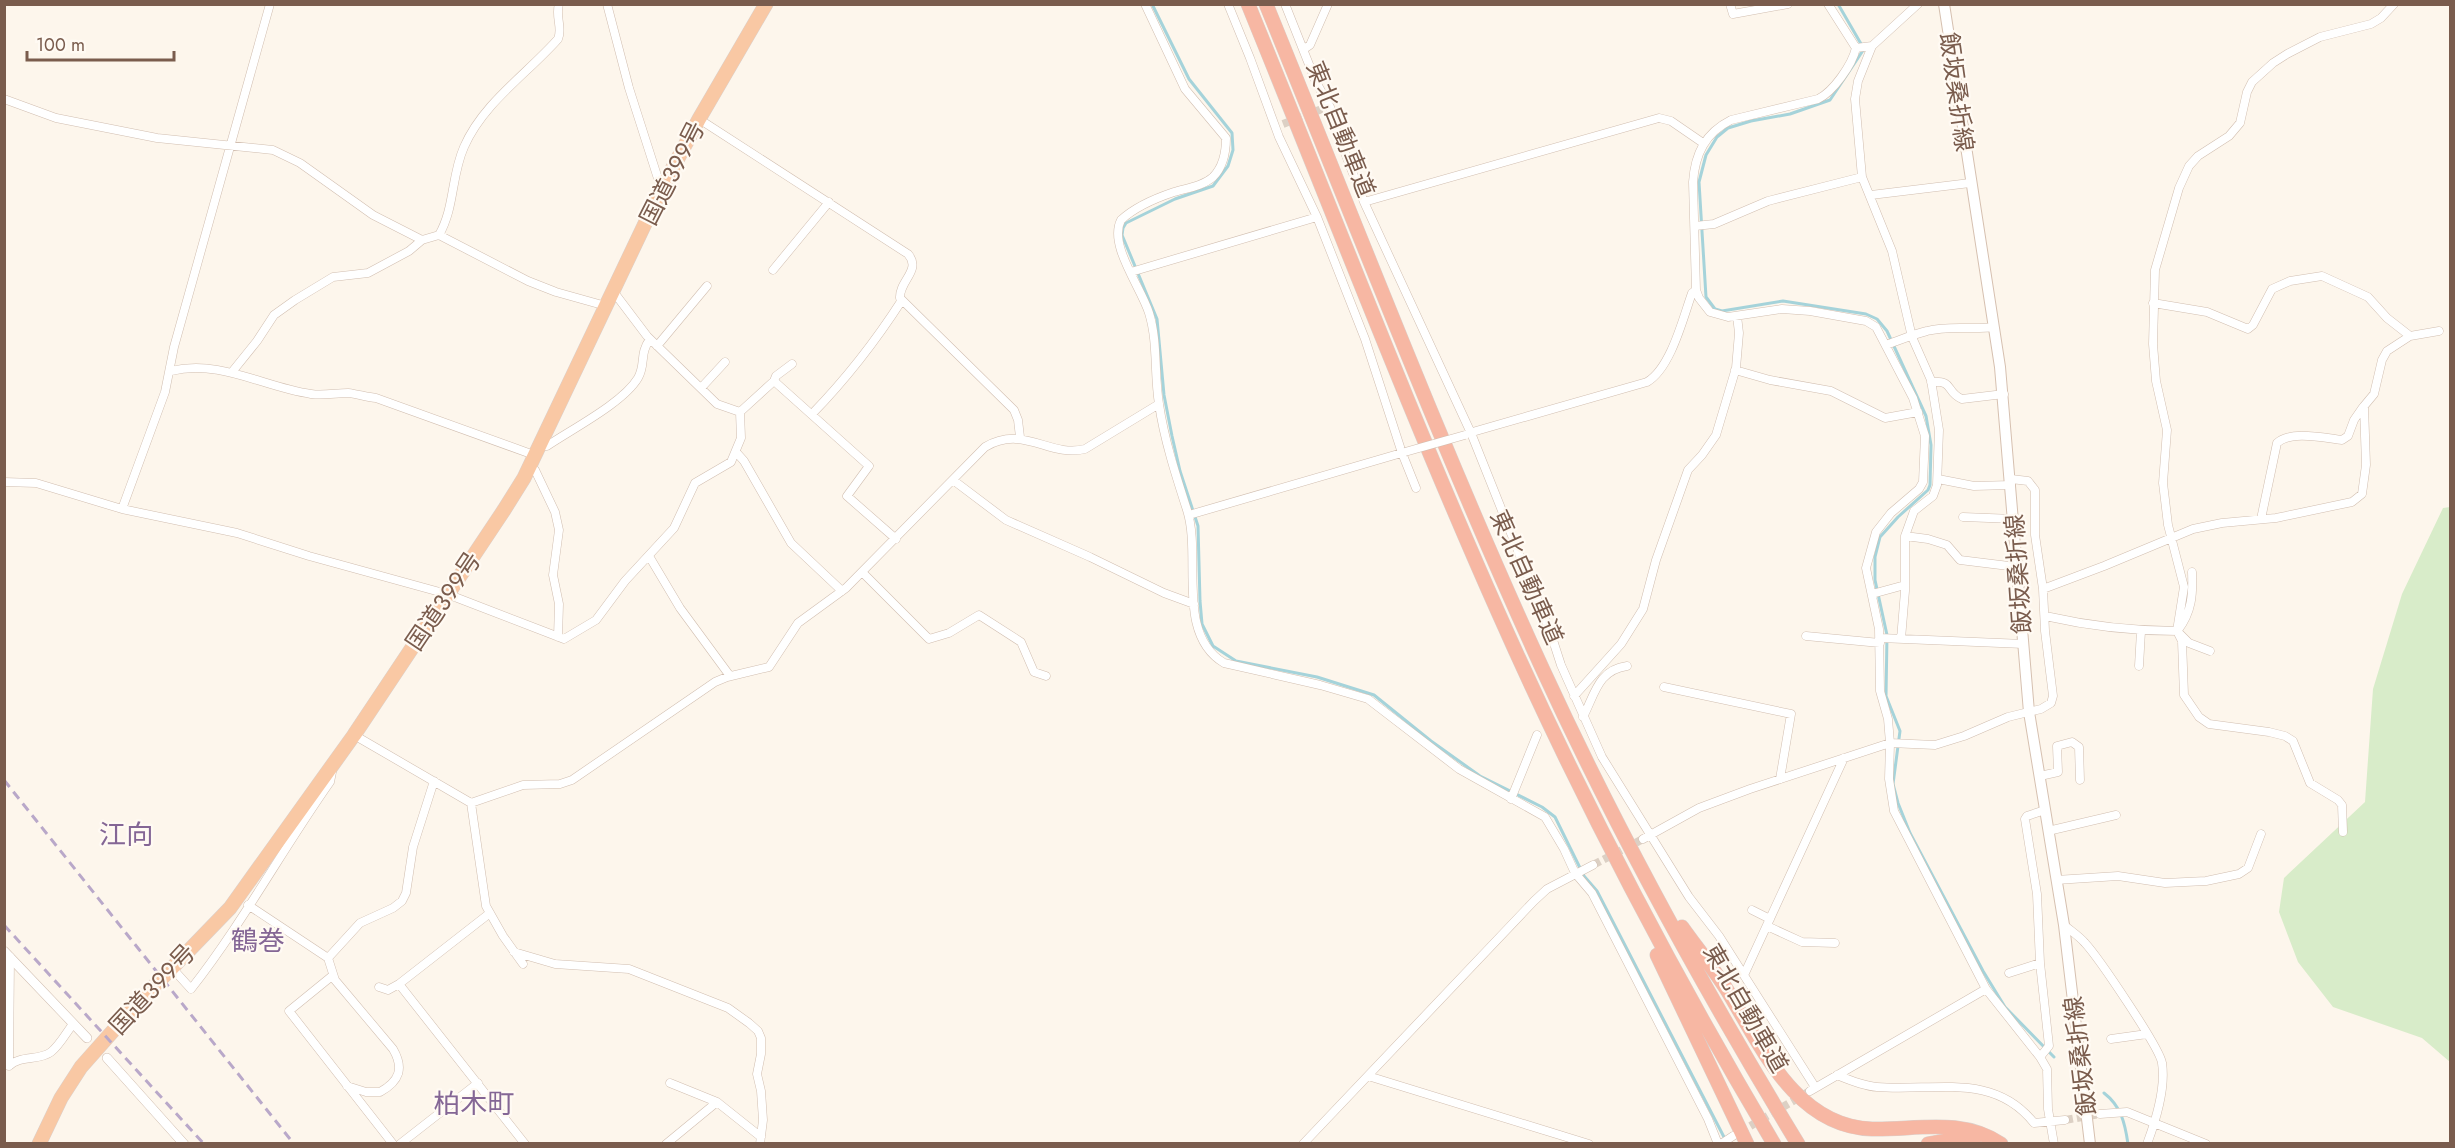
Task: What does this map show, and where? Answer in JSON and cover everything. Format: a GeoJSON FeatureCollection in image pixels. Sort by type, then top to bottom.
{"type":"FeatureCollection","features":[{"type":"Feature","properties":{"kind":"highway","name":"国道399号"},"geometry":{"type":"LineString","coordinates":[[39,1143],[61,1098],[81,1067],[144,996],[230,908],[354,735],[504,510],[534,456],[661,190],[699,119],[766,4]]}},
{"type":"Feature","properties":{"kind":"highway","name":"東北自動車道"},"geometry":{"type":"LineString","coordinates":[[1248,4],[1393,365],[1480,570],[1591,811],[1705,1024],[1774,1143]]}},
{"type":"Feature","properties":{"kind":"highway","name":"東北自動車道"},"geometry":{"type":"LineString","coordinates":[[1266,4],[1472,509],[1569,727],[1640,866],[1798,1143]]}},
{"type":"Feature","properties":{"kind":"highway"},"geometry":{"type":"LineString","coordinates":[[1591,811],[1747,1143]]}},
{"type":"Feature","properties":{"kind":"highway"},"geometry":{"type":"LineString","coordinates":[[1640,866],[1722,983],[1773,1066],[1807,1105],[1823,1115],[1853,1127],[1869,1129],[1959,1127],[1977,1131],[2001,1143]]}},
{"type":"Feature","properties":{"kind":"highway"},"geometry":{"type":"LineString","coordinates":[[1928,1143],[1956,1139],[1974,1143]]}},
{"type":"Feature","properties":{"kind":"main road","name":"飯坂桑折線"},"geometry":{"type":"LineString","coordinates":[[1944,4],[2004,394],[2029,712],[2064,925],[2090,1143]]}},
{"type":"Feature","properties":{"kind":"street"},"geometry":{"type":"LineString","coordinates":[[122,509],[165,392],[174,347],[270,4]]}},
{"type":"Feature","properties":{"kind":"street"},"geometry":{"type":"LineString","coordinates":[[439,236],[448,220],[456,167],[468,138],[499,97],[558,39],[561,33],[556,14],[559,4]]}},
{"type":"Feature","properties":{"kind":"street"},"geometry":{"type":"LineString","coordinates":[[607,4],[629,88],[661,190]]}},
{"type":"Feature","properties":{"kind":"street"},"geometry":{"type":"LineString","coordinates":[[1144,4],[1185,89],[1226,138],[1221,165],[1214,176],[1207,181],[1153,200],[1122,218],[1116,236],[1150,319],[1159,404],[1175,473],[1190,515],[1194,604],[1202,643],[1216,658],[1232,665],[1320,685],[1368,699],[1458,769],[1545,817],[1580,871],[1708,1119],[1724,1141]]}},
{"type":"Feature","properties":{"kind":"street"},"geometry":{"type":"LineString","coordinates":[[1228,4],[1365,339],[1416,488]]}},
{"type":"Feature","properties":{"kind":"street"},"geometry":{"type":"LineString","coordinates":[[1285,4],[1364,202],[1468,434],[1583,717],[1602,756],[1689,897],[1719,936],[1813,1089],[1986,989]]}},
{"type":"Feature","properties":{"kind":"street"},"geometry":{"type":"LineString","coordinates":[[1304,49],[1310,45],[1328,4]]}},
{"type":"Feature","properties":{"kind":"street"},"geometry":{"type":"LineString","coordinates":[[1730,4],[1733,14],[1788,4]]}},
{"type":"Feature","properties":{"kind":"street"},"geometry":{"type":"LineString","coordinates":[[1828,4],[1864,48],[1854,99],[1862,177],[1892,251],[1912,337],[1931,382],[1940,430],[1931,483]]}},
{"type":"Feature","properties":{"kind":"street"},"geometry":{"type":"LineString","coordinates":[[1902,639],[1905,536],[1914,511],[1933,496],[1925,436],[1891,343],[1871,323],[1845,316],[1782,309],[1737,316],[1716,316],[1710,312],[1696,290],[1700,226],[1694,176],[1702,143],[1720,125],[1731,120],[1827,95],[1864,48],[1918,4]]}},
{"type":"Feature","properties":{"kind":"street"},"geometry":{"type":"LineString","coordinates":[[2343,832],[2342,805],[2338,800],[2310,783],[2293,741],[2269,732],[2210,724],[2199,717],[2184,695],[2182,641],[2178,631],[2184,586],[2170,538],[2163,483],[2167,430],[2156,381],[2152,344],[2155,270],[2184,175],[2193,161],[2229,136],[2240,123],[2247,92],[2252,82],[2287,54],[2320,38],[2371,24],[2381,18],[2394,4]]}},
{"type":"Feature","properties":{"kind":"street"},"geometry":{"type":"LineString","coordinates":[[4,99],[56,118],[157,138],[273,150],[300,164],[373,215],[422,240]]}},
{"type":"Feature","properties":{"kind":"street"},"geometry":{"type":"LineString","coordinates":[[1364,202],[1659,118],[1671,121],[1702,143]]}},
{"type":"Feature","properties":{"kind":"street"},"geometry":{"type":"LineString","coordinates":[[699,119],[889,240],[912,259],[913,268],[899,292],[902,300],[1014,410],[1020,437]]}},
{"type":"Feature","properties":{"kind":"street"},"geometry":{"type":"LineString","coordinates":[[1700,226],[1768,201],[1862,177]]}},
{"type":"Feature","properties":{"kind":"street"},"geometry":{"type":"LineString","coordinates":[[1871,195],[1971,183]]}},
{"type":"Feature","properties":{"kind":"street"},"geometry":{"type":"LineString","coordinates":[[773,270],[829,201]]}},
{"type":"Feature","properties":{"kind":"street"},"geometry":{"type":"LineString","coordinates":[[1132,272],[1317,217]]}},
{"type":"Feature","properties":{"kind":"street"},"geometry":{"type":"LineString","coordinates":[[232,372],[274,315],[295,300],[333,277],[368,273],[422,240],[439,236],[528,281],[556,292],[606,306]]}},
{"type":"Feature","properties":{"kind":"street"},"geometry":{"type":"LineString","coordinates":[[2153,303],[2207,312],[2248,329],[2253,325],[2272,289],[2290,281],[2322,276],[2368,297],[2387,318],[2410,336]]}},
{"type":"Feature","properties":{"kind":"street"},"geometry":{"type":"LineString","coordinates":[[657,346],[707,286]]}},
{"type":"Feature","properties":{"kind":"street"},"geometry":{"type":"LineString","coordinates":[[1190,515],[1647,382],[1654,378],[1666,363],[1692,293],[1696,290]]}},
{"type":"Feature","properties":{"kind":"street"},"geometry":{"type":"LineString","coordinates":[[613,291],[650,339],[717,404],[740,412]]}},
{"type":"Feature","properties":{"kind":"street"},"geometry":{"type":"LineString","coordinates":[[812,414],[853,370],[902,300]]}},
{"type":"Feature","properties":{"kind":"street"},"geometry":{"type":"LineString","coordinates":[[1574,696],[1621,644],[1643,609],[1656,560],[1688,470],[1716,435],[1735,370],[1739,333],[1737,316]]}},
{"type":"Feature","properties":{"kind":"street"},"geometry":{"type":"LineString","coordinates":[[1891,343],[1927,331],[1994,327]]}},
{"type":"Feature","properties":{"kind":"street"},"geometry":{"type":"LineString","coordinates":[[2260,519],[2277,443],[2292,436],[2342,440],[2348,436],[2354,420],[2374,394],[2382,360],[2387,351],[2410,336],[2439,331]]}},
{"type":"Feature","properties":{"kind":"street"},"geometry":{"type":"LineString","coordinates":[[534,456],[628,390],[641,370],[643,349],[650,339]]}},
{"type":"Feature","properties":{"kind":"street"},"geometry":{"type":"LineString","coordinates":[[701,388],[726,362]]}},
{"type":"Feature","properties":{"kind":"street"},"geometry":{"type":"LineString","coordinates":[[740,412],[774,381],[776,376],[792,364]]}},
{"type":"Feature","properties":{"kind":"street"},"geometry":{"type":"LineString","coordinates":[[171,371],[188,367],[204,367],[232,372],[313,394],[350,393],[376,398],[534,456]]}},
{"type":"Feature","properties":{"kind":"street"},"geometry":{"type":"LineString","coordinates":[[1735,370],[1770,380],[1831,391],[1885,418],[1918,412]]}},
{"type":"Feature","properties":{"kind":"street"},"geometry":{"type":"LineString","coordinates":[[774,381],[869,466],[847,496],[896,539]]}},
{"type":"Feature","properties":{"kind":"street"},"geometry":{"type":"LineString","coordinates":[[1931,382],[1944,381],[1956,397],[1962,399],[2004,394]]}},
{"type":"Feature","properties":{"kind":"street"},"geometry":{"type":"LineString","coordinates":[[354,735],[471,802],[523,785],[560,784],[572,780],[715,682],[769,667],[798,623],[842,591],[985,447],[1001,440],[1020,437],[1074,452],[1085,449],[1159,404]]}},
{"type":"Feature","properties":{"kind":"street"},"geometry":{"type":"LineString","coordinates":[[2043,588],[2104,566],[2193,529],[2222,523],[2276,518],[2352,502],[2362,494],[2366,465],[2364,406]]}},
{"type":"Feature","properties":{"kind":"street"},"geometry":{"type":"LineString","coordinates":[[4,482],[36,483],[122,509],[237,533],[309,556],[447,594],[564,639],[596,620],[625,581],[674,528],[691,488],[698,481],[731,462],[736,452],[742,426],[740,412]]}},
{"type":"Feature","properties":{"kind":"street"},"geometry":{"type":"LineString","coordinates":[[736,452],[744,461],[791,543],[842,591]]}},
{"type":"Feature","properties":{"kind":"street"},"geometry":{"type":"LineString","coordinates":[[534,456],[535,470],[555,512],[559,530],[553,574],[559,604],[558,637]]}},
{"type":"Feature","properties":{"kind":"street"},"geometry":{"type":"LineString","coordinates":[[952,480],[1006,520],[1164,593],[1194,604]]}},
{"type":"Feature","properties":{"kind":"street"},"geometry":{"type":"LineString","coordinates":[[1643,838],[1699,808],[1844,758],[1897,744],[1935,746],[2008,717],[2046,707],[2054,696],[2035,535],[2035,490],[2028,481],[1974,486],[1931,483],[1919,489],[1891,513],[1876,532],[1866,568],[1876,592],[1883,639],[1880,691],[1897,744],[1889,779],[1894,811],[1986,989],[2047,1069],[2048,1109],[2054,1143]]}},
{"type":"Feature","properties":{"kind":"street"},"geometry":{"type":"LineString","coordinates":[[1963,517],[2014,519]]}},
{"type":"Feature","properties":{"kind":"street"},"geometry":{"type":"LineString","coordinates":[[1905,536],[1928,539],[1947,545],[1960,560],[2018,567]]}},
{"type":"Feature","properties":{"kind":"street"},"geometry":{"type":"LineString","coordinates":[[649,556],[680,608],[730,676]]}},
{"type":"Feature","properties":{"kind":"street"},"geometry":{"type":"LineString","coordinates":[[862,572],[928,639],[949,633],[979,615],[1022,642],[1034,672],[1046,676]]}},
{"type":"Feature","properties":{"kind":"street"},"geometry":{"type":"LineString","coordinates":[[2178,631],[2185,621],[2193,597],[2192,572]]}},
{"type":"Feature","properties":{"kind":"street"},"geometry":{"type":"LineString","coordinates":[[1876,592],[1905,585]]}},
{"type":"Feature","properties":{"kind":"street"},"geometry":{"type":"LineString","coordinates":[[2045,616],[2077,624],[2141,631],[2178,631],[2189,643],[2211,651]]}},
{"type":"Feature","properties":{"kind":"street"},"geometry":{"type":"LineString","coordinates":[[2139,666],[2141,631]]}},
{"type":"Feature","properties":{"kind":"street"},"geometry":{"type":"LineString","coordinates":[[1806,636],[2024,644]]}},
{"type":"Feature","properties":{"kind":"street"},"geometry":{"type":"LineString","coordinates":[[1583,717],[1603,676],[1614,668],[1627,666]]}},
{"type":"Feature","properties":{"kind":"street"},"geometry":{"type":"LineString","coordinates":[[1664,687],[1791,714],[1780,779]]}},
{"type":"Feature","properties":{"kind":"street"},"geometry":{"type":"LineString","coordinates":[[1511,797],[1536,735]]}},
{"type":"Feature","properties":{"kind":"street"},"geometry":{"type":"LineString","coordinates":[[2040,776],[2058,772],[2057,746],[2072,742],[2079,747],[2080,780]]}},
{"type":"Feature","properties":{"kind":"street"},"geometry":{"type":"LineString","coordinates":[[1744,975],[1844,758]]}},
{"type":"Feature","properties":{"kind":"street"},"geometry":{"type":"LineString","coordinates":[[171,969],[191,989],[208,967],[330,782],[334,761]]}},
{"type":"Feature","properties":{"kind":"street"},"geometry":{"type":"LineString","coordinates":[[328,958],[360,923],[393,908],[402,901],[406,893],[413,847],[435,781]]}},
{"type":"Feature","properties":{"kind":"street"},"geometry":{"type":"LineString","coordinates":[[471,802],[481,883],[490,913],[523,964]]}},
{"type":"Feature","properties":{"kind":"street"},"geometry":{"type":"LineString","coordinates":[[2040,1057],[2049,1046],[2040,963],[2037,894],[2025,819],[2026,816],[2045,810]]}},
{"type":"Feature","properties":{"kind":"street"},"geometry":{"type":"LineString","coordinates":[[2048,831],[2116,815]]}},
{"type":"Feature","properties":{"kind":"street"},"geometry":{"type":"LineString","coordinates":[[2056,880],[2118,876],[2165,883],[2206,881],[2239,874],[2248,868],[2261,834]]}},
{"type":"Feature","properties":{"kind":"street"},"geometry":{"type":"LineString","coordinates":[[1303,1143],[1534,901],[1547,890],[1593,865]]}},
{"type":"Feature","properties":{"kind":"street"},"geometry":{"type":"LineString","coordinates":[[248,904],[328,958],[332,976],[393,1048],[400,1065],[392,1084],[380,1092],[366,1092],[347,1086]]}},
{"type":"Feature","properties":{"kind":"street"},"geometry":{"type":"LineString","coordinates":[[1752,910],[1802,942],[1835,943]]}},
{"type":"Feature","properties":{"kind":"street"},"geometry":{"type":"LineString","coordinates":[[379,987],[388,990],[399,984],[490,913]]}},
{"type":"Feature","properties":{"kind":"street"},"geometry":{"type":"LineString","coordinates":[[2064,925],[2085,943],[2162,1059],[2163,1071],[2155,1123],[2147,1143]]}},
{"type":"Feature","properties":{"kind":"street"},"geometry":{"type":"LineString","coordinates":[[514,952],[555,964],[629,969],[728,1008],[749,1023],[758,1031],[761,1038],[757,1074],[761,1090],[763,1120],[761,1140]]}},
{"type":"Feature","properties":{"kind":"street"},"geometry":{"type":"LineString","coordinates":[[7,954],[87,1038]]}},
{"type":"Feature","properties":{"kind":"street"},"geometry":{"type":"LineString","coordinates":[[7,954],[7,1067]]}},
{"type":"Feature","properties":{"kind":"street"},"geometry":{"type":"LineString","coordinates":[[2009,973],[2040,963]]}},
{"type":"Feature","properties":{"kind":"street"},"geometry":{"type":"LineString","coordinates":[[332,976],[289,1011],[393,1143]]}},
{"type":"Feature","properties":{"kind":"street"},"geometry":{"type":"LineString","coordinates":[[399,984],[525,1143]]}},
{"type":"Feature","properties":{"kind":"street"},"geometry":{"type":"LineString","coordinates":[[7,1067],[14,1061],[48,1054],[58,1045],[73,1024]]}},
{"type":"Feature","properties":{"kind":"street"},"geometry":{"type":"LineString","coordinates":[[2111,1039],[2147,1034]]}},
{"type":"Feature","properties":{"kind":"street"},"geometry":{"type":"LineString","coordinates":[[107,1058],[184,1143]]}},
{"type":"Feature","properties":{"kind":"street"},"geometry":{"type":"LineString","coordinates":[[1837,1075],[1876,1088],[1951,1086],[1971,1088],[2006,1099],[2018,1106],[2034,1123],[2065,1120]]}},
{"type":"Feature","properties":{"kind":"street"},"geometry":{"type":"LineString","coordinates":[[1368,1076],[1589,1143]]}},
{"type":"Feature","properties":{"kind":"street"},"geometry":{"type":"LineString","coordinates":[[400,1143],[478,1083]]}},
{"type":"Feature","properties":{"kind":"street"},"geometry":{"type":"LineString","coordinates":[[670,1083],[717,1102],[761,1140]]}},
{"type":"Feature","properties":{"kind":"street"},"geometry":{"type":"LineString","coordinates":[[666,1143],[717,1102]]}},
{"type":"Feature","properties":{"kind":"street"},"geometry":{"type":"LineString","coordinates":[[2100,1114],[2127,1112],[2206,1143]]}},
{"type":"Feature","properties":{"kind":"green space"},"geometry":{"type":"Polygon","coordinates":[[[2450,507],[2450,1062],[2422,1038],[2333,1007],[2298,962],[2279,912],[2284,878],[2365,802],[2373,689],[2402,594],[2443,508],[2450,507]]]}},
{"type":"Feature","properties":{"kind":"waterway"},"geometry":{"type":"LineString","coordinates":[[1152,4],[1189,79],[1232,133],[1233,150],[1228,166],[1213,186],[1175,199],[1126,223],[1122,235],[1157,319],[1164,395],[1172,436],[1180,471],[1198,526],[1202,624],[1213,646],[1236,661],[1317,677],[1374,695],[1431,741],[1480,776],[1542,807],[1555,817],[1584,876],[1597,891],[1725,1139]]}},
{"type":"Feature","properties":{"kind":"waterway"},"geometry":{"type":"LineString","coordinates":[[1838,4],[1864,49],[1830,100],[1790,114],[1728,128],[1717,137],[1706,155],[1699,182],[1706,297],[1715,309],[1722,311],[1783,301],[1866,314],[1877,319],[1887,331],[1926,416],[1931,445],[1930,485],[1928,490],[1880,537],[1875,557],[1875,580],[1887,635],[1886,696],[1900,731],[1893,784],[1910,833],[1983,971],[2005,1007],[2054,1057]]}},
{"type":"Feature","properties":{"kind":"waterway"},"geometry":{"type":"LineString","coordinates":[[2104,1093],[2110,1098],[2121,1116],[2128,1144]]}},
{"type":"Feature","properties":{"kind":"tunnel"},"geometry":{"type":"LineString","coordinates":[[1283,124],[1322,109]]}},
{"type":"Feature","properties":{"kind":"tunnel"},"geometry":{"type":"LineString","coordinates":[[1593,865],[1643,839]]}},
{"type":"Feature","properties":{"kind":"tunnel"},"geometry":{"type":"LineString","coordinates":[[1740,1132],[1810,1091]]}},
{"type":"Feature","properties":{"kind":"tunnel"},"geometry":{"type":"LineString","coordinates":[[2065,1120],[2100,1114]]}},
{"type":"Feature","properties":{"kind":"railway"},"geometry":{"type":"LineString","coordinates":[[4,780],[294,1144]]}},
{"type":"Feature","properties":{"kind":"railway"},"geometry":{"type":"LineString","coordinates":[[4,925],[204,1144]]}},
{"type":"Feature","properties":{"kind":"district","name":"江向"},"geometry":{"type":"Point","coordinates":[126,834]}},
{"type":"Feature","properties":{"kind":"district","name":"鶴巻"},"geometry":{"type":"Point","coordinates":[258,940]}},
{"type":"Feature","properties":{"kind":"district","name":"柏木町"},"geometry":{"type":"Point","coordinates":[474,1103]}}]}
